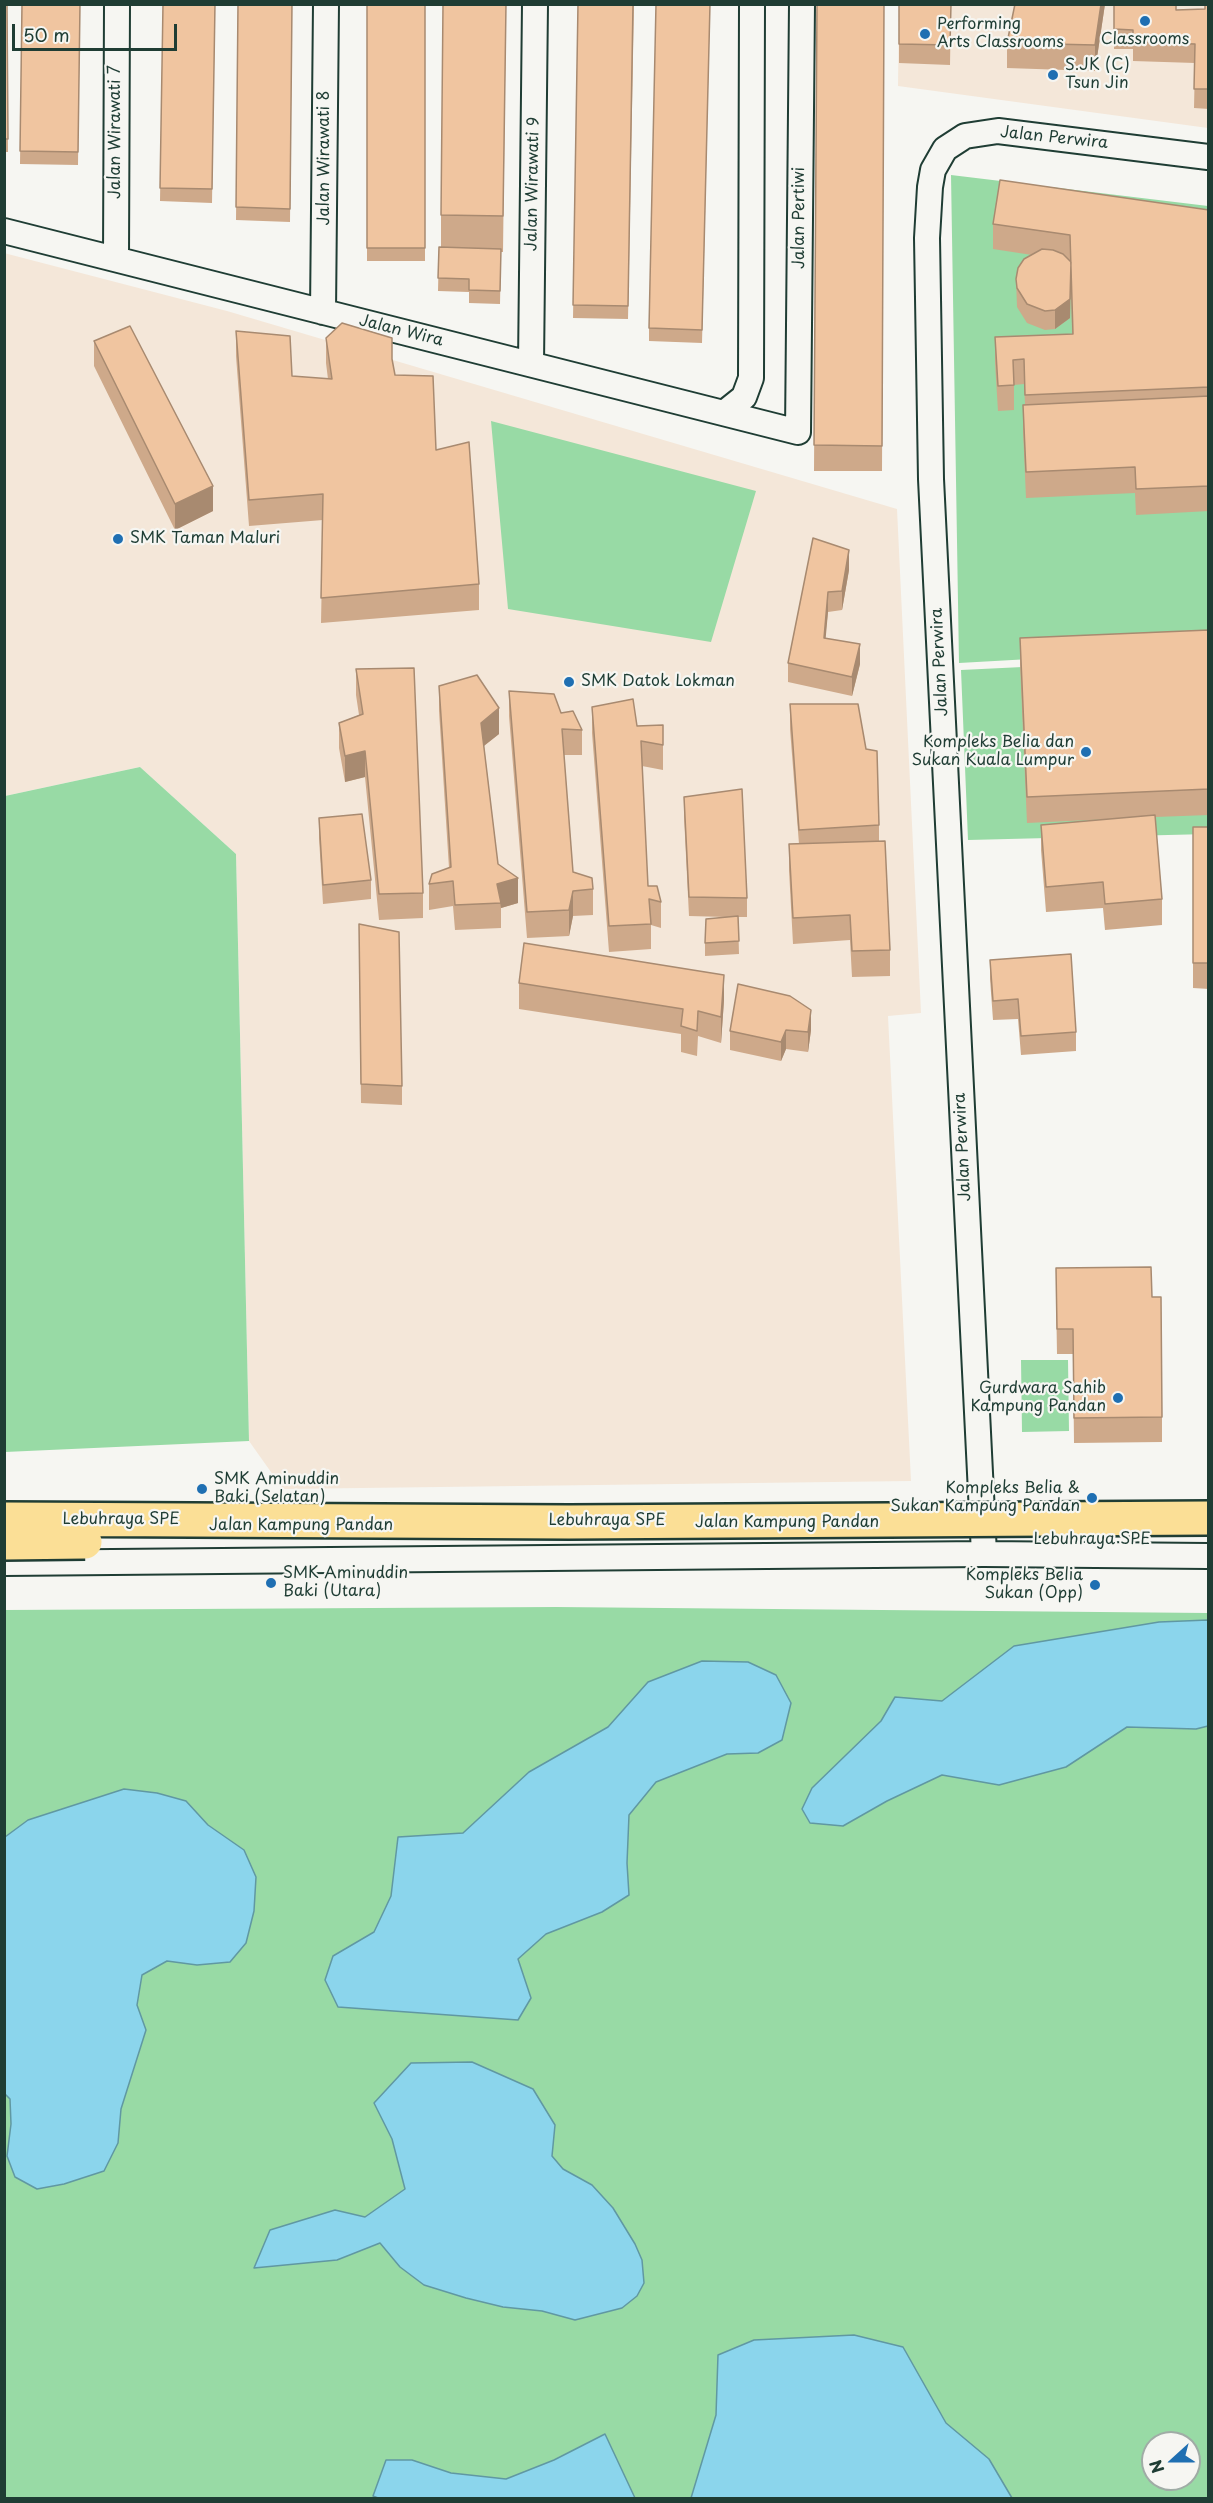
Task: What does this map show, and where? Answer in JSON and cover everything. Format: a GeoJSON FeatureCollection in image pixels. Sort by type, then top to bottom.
{"type":"FeatureCollection","features":[{"type":"Feature","properties":{"kind":"highway","name":"Lebuhraya SPE"},"geometry":{"type":"LineString","coordinates":[[4,1519],[569,1522],[1209,1518]]}},
{"type":"Feature","properties":{"kind":"highway","name":"Lebuhraya SPE"},"geometry":{"type":"LineString","coordinates":[[4,1543],[1209,1540]]}},
{"type":"Feature","properties":{"kind":"street","name":"Jalan Wirawati 7"},"geometry":{"type":"LineString","coordinates":[[116,259],[117,4]]}},
{"type":"Feature","properties":{"kind":"street","name":"Jalan Wirawati 8"},"geometry":{"type":"LineString","coordinates":[[323,312],[326,4]]}},
{"type":"Feature","properties":{"kind":"street","name":"Jalan Wirawati 9"},"geometry":{"type":"LineString","coordinates":[[531,364],[535,4]]}},
{"type":"Feature","properties":{"kind":"street"},"geometry":{"type":"LineString","coordinates":[[724,413],[744,397],[751,378],[752,4]]}},
{"type":"Feature","properties":{"kind":"street","name":"Jalan Pertiwi"},"geometry":{"type":"LineString","coordinates":[[798,432],[802,4]]}},
{"type":"Feature","properties":{"kind":"street","name":"Jalan Perwira"},"geometry":{"type":"LineString","coordinates":[[984,1554],[931,479],[927,238],[930,187],[933,170],[945,149],[965,136],[998,131],[1209,157]]}},
{"type":"Feature","properties":{"kind":"street","name":"Jalan Wira"},"geometry":{"type":"LineString","coordinates":[[4,231],[798,432]]}},
{"type":"Feature","properties":{"kind":"street","name":"Jalan Kampung Pandan"},"geometry":{"type":"LineString","coordinates":[[4,1528],[984,1523],[1209,1518]]}},
{"type":"Feature","properties":{"kind":"street","name":"Jalan Kampung Pandan"},"geometry":{"type":"LineString","coordinates":[[4,1563],[984,1554],[1209,1556]]}},
{"type":"Feature","properties":{"kind":"shaded area","name":"S.JK (C) Tsun Jin"},"geometry":{"type":"Polygon","coordinates":[[[899,5],[1208,5],[1208,128],[898,86],[899,5]]]}},
{"type":"Feature","properties":{"kind":"shaded area"},"geometry":{"type":"Polygon","coordinates":[[[4,253],[227,311],[897,509],[921,1013],[888,1016],[911,1481],[283,1489],[249,1441],[236,854],[140,767],[5,796],[4,253]]]}},
{"type":"Feature","properties":{"kind":"green space"},"geometry":{"type":"Polygon","coordinates":[[[951,175],[1208,206],[1208,649],[959,663],[951,175]]]}},
{"type":"Feature","properties":{"kind":"green space"},"geometry":{"type":"Polygon","coordinates":[[[491,421],[756,491],[711,642],[508,609],[491,421]]]}},
{"type":"Feature","properties":{"kind":"green space","name":"Kompleks Belia dan Sukan Kuala Lumpur"},"geometry":{"type":"Polygon","coordinates":[[[1208,658],[1208,834],[968,840],[961,670],[1208,658]]]}},
{"type":"Feature","properties":{"kind":"green space"},"geometry":{"type":"Polygon","coordinates":[[[140,767],[236,854],[249,1441],[5,1452],[5,796],[140,767]]]}},
{"type":"Feature","properties":{"kind":"green space"},"geometry":{"type":"Polygon","coordinates":[[[1021,1360],[1068,1360],[1069,1431],[1022,1432],[1021,1360]]]}},
{"type":"Feature","properties":{"kind":"green space"},"geometry":{"type":"Polygon","coordinates":[[[556,1607],[1208,1613],[1208,2498],[5,2498],[4,1610],[556,1607]]]}},
{"type":"Feature","properties":{"kind":"water"},"geometry":{"type":"Polygon","coordinates":[[[1208,1620],[1208,1726],[1196,1729],[1127,1727],[1066,1767],[999,1785],[942,1775],[887,1801],[843,1826],[810,1823],[802,1809],[812,1788],[881,1721],[895,1697],[942,1701],[1014,1646],[1159,1622],[1208,1620]]]}},
{"type":"Feature","properties":{"kind":"water"},"geometry":{"type":"Polygon","coordinates":[[[702,1661],[748,1662],[776,1675],[791,1703],[782,1740],[758,1753],[727,1754],[656,1782],[629,1815],[627,1863],[629,1895],[602,1912],[546,1934],[518,1959],[531,1998],[518,2020],[338,2007],[325,1980],[333,1956],[374,1932],[391,1896],[398,1837],[463,1833],[529,1772],[608,1727],[648,1682],[702,1661]]]}},
{"type":"Feature","properties":{"kind":"water"},"geometry":{"type":"Polygon","coordinates":[[[124,1789],[157,1793],[186,1801],[208,1825],[244,1850],[256,1877],[254,1911],[246,1943],[230,1962],[197,1965],[167,1961],[142,1975],[137,2005],[146,2030],[121,2109],[118,2143],[104,2171],[64,2184],[37,2189],[15,2177],[7,2156],[11,2124],[10,2099],[4,2093],[5,1837],[28,1820],[124,1789]]]}},
{"type":"Feature","properties":{"kind":"water"},"geometry":{"type":"Polygon","coordinates":[[[472,2062],[533,2089],[555,2125],[552,2156],[563,2169],[592,2185],[613,2208],[635,2244],[642,2260],[644,2283],[637,2296],[622,2308],[575,2320],[542,2311],[503,2307],[424,2285],[400,2267],[380,2243],[337,2260],[254,2268],[270,2230],[335,2210],[365,2217],[405,2189],[392,2139],[374,2103],[411,2063],[472,2062]]]}},
{"type":"Feature","properties":{"kind":"water"},"geometry":{"type":"Polygon","coordinates":[[[854,2335],[903,2347],[946,2423],[989,2459],[1012,2498],[691,2498],[716,2415],[718,2355],[754,2340],[854,2335]]]}},
{"type":"Feature","properties":{"kind":"water"},"geometry":{"type":"Polygon","coordinates":[[[605,2434],[635,2498],[378,2498],[373,2496],[386,2460],[412,2460],[451,2473],[506,2479],[554,2460],[605,2434]]]}},
{"type":"Feature","properties":{"kind":"building"},"geometry":{"type":"Polygon","coordinates":[[[4,4],[7,4],[8,139],[4,139],[4,4]]]}},
{"type":"Feature","properties":{"kind":"building"},"geometry":{"type":"Polygon","coordinates":[[[22,4],[80,4],[78,152],[20,151],[22,4]]]}},
{"type":"Feature","properties":{"kind":"building"},"geometry":{"type":"Polygon","coordinates":[[[163,4],[215,4],[212,189],[160,188],[163,4]]]}},
{"type":"Feature","properties":{"kind":"building"},"geometry":{"type":"Polygon","coordinates":[[[238,4],[292,4],[290,209],[236,207],[238,4]]]}},
{"type":"Feature","properties":{"kind":"building"},"geometry":{"type":"Polygon","coordinates":[[[367,4],[425,4],[425,248],[367,248],[367,4]]]}},
{"type":"Feature","properties":{"kind":"building"},"geometry":{"type":"Polygon","coordinates":[[[443,4],[506,4],[503,216],[441,215],[443,4]]]}},
{"type":"Feature","properties":{"kind":"building"},"geometry":{"type":"Polygon","coordinates":[[[578,4],[633,4],[628,306],[573,305],[578,4]]]}},
{"type":"Feature","properties":{"kind":"building"},"geometry":{"type":"Polygon","coordinates":[[[656,4],[710,4],[702,330],[649,328],[656,4]]]}},
{"type":"Feature","properties":{"kind":"building"},"geometry":{"type":"Polygon","coordinates":[[[817,4],[884,4],[882,446],[814,445],[817,4]]]}},
{"type":"Feature","properties":{"kind":"building","name":"Performing Arts Classrooms"},"geometry":{"type":"Polygon","coordinates":[[[899,4],[951,4],[950,45],[899,44],[899,4]]]}},
{"type":"Feature","properties":{"kind":"building"},"geometry":{"type":"Polygon","coordinates":[[[1015,4],[1101,4],[1095,45],[1007,43],[1015,4]]]}},
{"type":"Feature","properties":{"kind":"building"},"geometry":{"type":"Polygon","coordinates":[[[1114,4],[1176,4],[1176,10],[1205,9],[1205,4],[1209,4],[1209,89],[1194,89],[1195,44],[1133,42],[1133,30],[1114,29],[1114,4]]]}},
{"type":"Feature","properties":{"kind":"building"},"geometry":{"type":"Polygon","coordinates":[[[1000,180],[1209,210],[1209,387],[1025,395],[1024,359],[1013,360],[1014,385],[998,386],[995,337],[1073,334],[1070,235],[993,224],[1000,180]]]}},
{"type":"Feature","properties":{"kind":"building"},"geometry":{"type":"Polygon","coordinates":[[[439,247],[501,249],[500,291],[469,290],[469,279],[438,278],[439,247]]]}},
{"type":"Feature","properties":{"kind":"building"},"geometry":{"type":"Polygon","coordinates":[[[1042,249],[1063,254],[1071,262],[1070,299],[1055,310],[1045,311],[1027,304],[1017,288],[1018,268],[1024,259],[1042,249]]]}},
{"type":"Feature","properties":{"kind":"building"},"geometry":{"type":"Polygon","coordinates":[[[342,323],[392,338],[395,375],[433,376],[436,450],[469,442],[479,584],[321,598],[323,494],[249,500],[236,331],[290,336],[292,376],[332,379],[326,338],[342,323]]]}},
{"type":"Feature","properties":{"kind":"building"},"geometry":{"type":"Polygon","coordinates":[[[130,326],[213,486],[175,504],[94,341],[130,326]]]}},
{"type":"Feature","properties":{"kind":"building"},"geometry":{"type":"Polygon","coordinates":[[[1209,396],[1209,486],[1136,489],[1135,467],[1026,472],[1023,405],[1209,396]]]}},
{"type":"Feature","properties":{"kind":"building"},"geometry":{"type":"Polygon","coordinates":[[[813,538],[849,550],[842,591],[828,592],[824,638],[860,644],[852,677],[788,663],[813,538]]]}},
{"type":"Feature","properties":{"kind":"building"},"geometry":{"type":"Polygon","coordinates":[[[1209,630],[1209,789],[1027,797],[1020,638],[1209,630]]]}},
{"type":"Feature","properties":{"kind":"building"},"geometry":{"type":"Polygon","coordinates":[[[414,668],[423,893],[379,894],[365,751],[345,756],[339,723],[363,714],[356,669],[414,668]]]}},
{"type":"Feature","properties":{"kind":"building"},"geometry":{"type":"Polygon","coordinates":[[[477,675],[499,708],[481,723],[498,864],[518,878],[497,884],[501,903],[455,905],[453,881],[429,884],[432,874],[451,867],[439,686],[477,675]]]}},
{"type":"Feature","properties":{"kind":"building"},"geometry":{"type":"Polygon","coordinates":[[[509,691],[554,694],[561,713],[573,711],[582,730],[562,729],[573,872],[592,878],[593,889],[573,891],[569,910],[527,912],[509,691]]]}},
{"type":"Feature","properties":{"kind":"building"},"geometry":{"type":"Polygon","coordinates":[[[633,699],[637,726],[663,725],[663,745],[641,741],[648,886],[657,886],[661,902],[649,899],[651,924],[609,926],[592,707],[633,699]]]}},
{"type":"Feature","properties":{"kind":"building"},"geometry":{"type":"Polygon","coordinates":[[[790,704],[858,704],[866,749],[877,751],[879,825],[799,830],[790,704]]]}},
{"type":"Feature","properties":{"kind":"building"},"geometry":{"type":"Polygon","coordinates":[[[742,789],[747,898],[689,897],[684,797],[742,789]]]}},
{"type":"Feature","properties":{"kind":"building"},"geometry":{"type":"Polygon","coordinates":[[[362,814],[371,880],[323,885],[319,818],[362,814]]]}},
{"type":"Feature","properties":{"kind":"building"},"geometry":{"type":"Polygon","coordinates":[[[1155,815],[1162,899],[1105,904],[1103,882],[1046,887],[1041,825],[1155,815]]]}},
{"type":"Feature","properties":{"kind":"building"},"geometry":{"type":"Polygon","coordinates":[[[1193,827],[1209,827],[1209,963],[1193,963],[1193,827]]]}},
{"type":"Feature","properties":{"kind":"building"},"geometry":{"type":"Polygon","coordinates":[[[885,841],[890,950],[852,951],[850,915],[793,918],[789,844],[885,841]]]}},
{"type":"Feature","properties":{"kind":"building"},"geometry":{"type":"Polygon","coordinates":[[[738,916],[739,941],[705,943],[706,919],[738,916]]]}},
{"type":"Feature","properties":{"kind":"building"},"geometry":{"type":"Polygon","coordinates":[[[359,924],[399,932],[402,1086],[361,1084],[359,924]]]}},
{"type":"Feature","properties":{"kind":"building"},"geometry":{"type":"Polygon","coordinates":[[[524,943],[724,975],[721,1017],[698,1011],[697,1031],[681,1026],[683,1009],[519,983],[524,943]]]}},
{"type":"Feature","properties":{"kind":"building"},"geometry":{"type":"Polygon","coordinates":[[[1071,954],[1076,1032],[1021,1036],[1018,999],[993,1001],[990,960],[1071,954]]]}},
{"type":"Feature","properties":{"kind":"building"},"geometry":{"type":"Polygon","coordinates":[[[738,984],[790,996],[811,1010],[808,1032],[786,1030],[781,1042],[730,1031],[738,984]]]}},
{"type":"Feature","properties":{"kind":"building","name":"Gurdwara Sahib Kampung Pandan"},"geometry":{"type":"Polygon","coordinates":[[[1151,1267],[1152,1297],[1161,1297],[1162,1417],[1074,1418],[1073,1329],[1057,1329],[1056,1268],[1151,1267]]]}},
{"type":"Feature","properties":{"kind":"place","name":"Classrooms"},"geometry":{"type":"Point","coordinates":[1145,21]}},
{"type":"Feature","properties":{"kind":"place","name":"Performing Arts Classrooms"},"geometry":{"type":"Point","coordinates":[925,34]}},
{"type":"Feature","properties":{"kind":"place","name":"S.JK (C) Tsun Jin"},"geometry":{"type":"Point","coordinates":[1053,75]}},
{"type":"Feature","properties":{"kind":"place","name":"SMK Taman Maluri"},"geometry":{"type":"Point","coordinates":[118,539]}},
{"type":"Feature","properties":{"kind":"place","name":"SMK Datok Lokman"},"geometry":{"type":"Point","coordinates":[569,682]}},
{"type":"Feature","properties":{"kind":"place","name":"Kompleks Belia dan Sukan Kuala Lumpur"},"geometry":{"type":"Point","coordinates":[1086,752]}},
{"type":"Feature","properties":{"kind":"place","name":"Gurdwara Sahib Kampung Pandan"},"geometry":{"type":"Point","coordinates":[1118,1398]}},
{"type":"Feature","properties":{"kind":"place","name":"SMK Aminuddin Baki (Selatan)"},"geometry":{"type":"Point","coordinates":[202,1489]}},
{"type":"Feature","properties":{"kind":"place","name":"Kompleks Belia & Sukan Kampung Pandan"},"geometry":{"type":"Point","coordinates":[1092,1498]}},
{"type":"Feature","properties":{"kind":"place","name":"SMK Aminuddin Baki (Utara)"},"geometry":{"type":"Point","coordinates":[271,1583]}},
{"type":"Feature","properties":{"kind":"place","name":"Kompleks Belia Sukan (Opp)"},"geometry":{"type":"Point","coordinates":[1095,1585]}}]}
